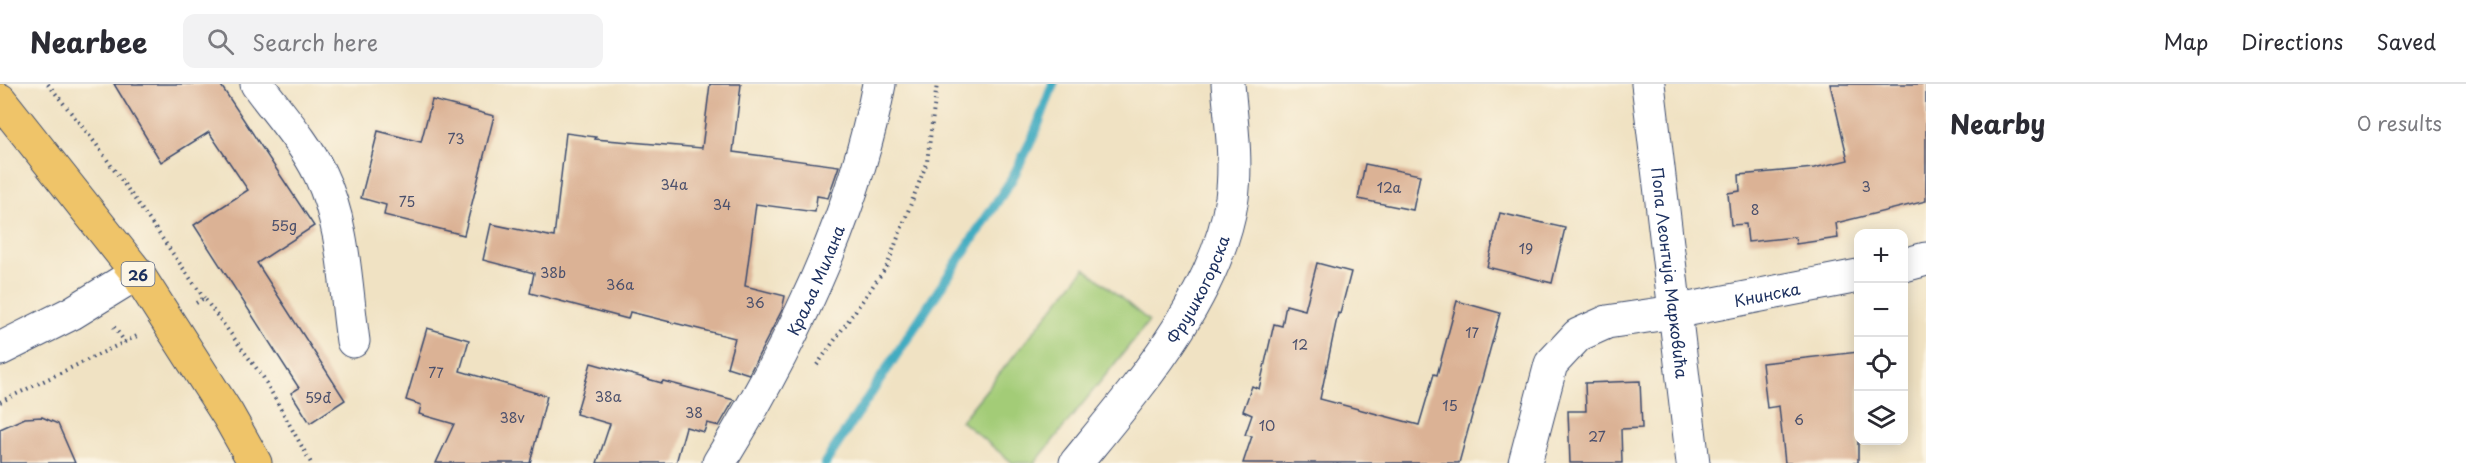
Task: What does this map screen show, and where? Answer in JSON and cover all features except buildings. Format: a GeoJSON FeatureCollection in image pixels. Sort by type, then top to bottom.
{"type":"FeatureCollection","features":[{"type":"Feature","properties":{"kind":"main road","name":"26"},"geometry":{"type":"LineString","coordinates":[[0,100],[137,273],[228,415],[255,463]]}},
{"type":"Feature","properties":{"kind":"street"},"geometry":{"type":"LineString","coordinates":[[256,84],[304,146],[331,200],[339,226],[353,341]]}},
{"type":"Feature","properties":{"kind":"street","name":"Краља Милана"},"geometry":{"type":"LineString","coordinates":[[719,463],[770,371],[820,273],[848,200],[879,84]]}},
{"type":"Feature","properties":{"kind":"street","name":"Фрушкогорска"},"geometry":{"type":"LineString","coordinates":[[1076,463],[1168,343],[1197,294],[1220,248],[1232,197],[1233,134],[1228,84]]}},
{"type":"Feature","properties":{"kind":"street","name":"Попа Леонтија Марковића"},"geometry":{"type":"LineString","coordinates":[[1648,84],[1693,463]]}},
{"type":"Feature","properties":{"kind":"street"},"geometry":{"type":"LineString","coordinates":[[1908,264],[1926,259]]}},
{"type":"Feature","properties":{"kind":"street"},"geometry":{"type":"LineString","coordinates":[[0,349],[72,314],[137,273]]}},
{"type":"Feature","properties":{"kind":"street","name":"Книнска"},"geometry":{"type":"LineString","coordinates":[[1525,463],[1551,364],[1578,334],[1607,322],[1674,312],[1854,277]]}},
{"type":"Feature","properties":{"kind":"path"},"geometry":{"type":"LineString","coordinates":[[48,84],[96,144],[204,298]]}},
{"type":"Feature","properties":{"kind":"path"},"geometry":{"type":"LineString","coordinates":[[813,369],[887,266],[927,162],[937,84]]}},
{"type":"Feature","properties":{"kind":"green space"},"geometry":{"type":"Polygon","coordinates":[[[1085,268],[1149,321],[1035,463],[1013,463],[961,421],[1085,268]]]}},
{"type":"Feature","properties":{"kind":"waterway"},"geometry":{"type":"LineString","coordinates":[[825,463],[1012,179],[1034,135],[1053,84]]}}]}
